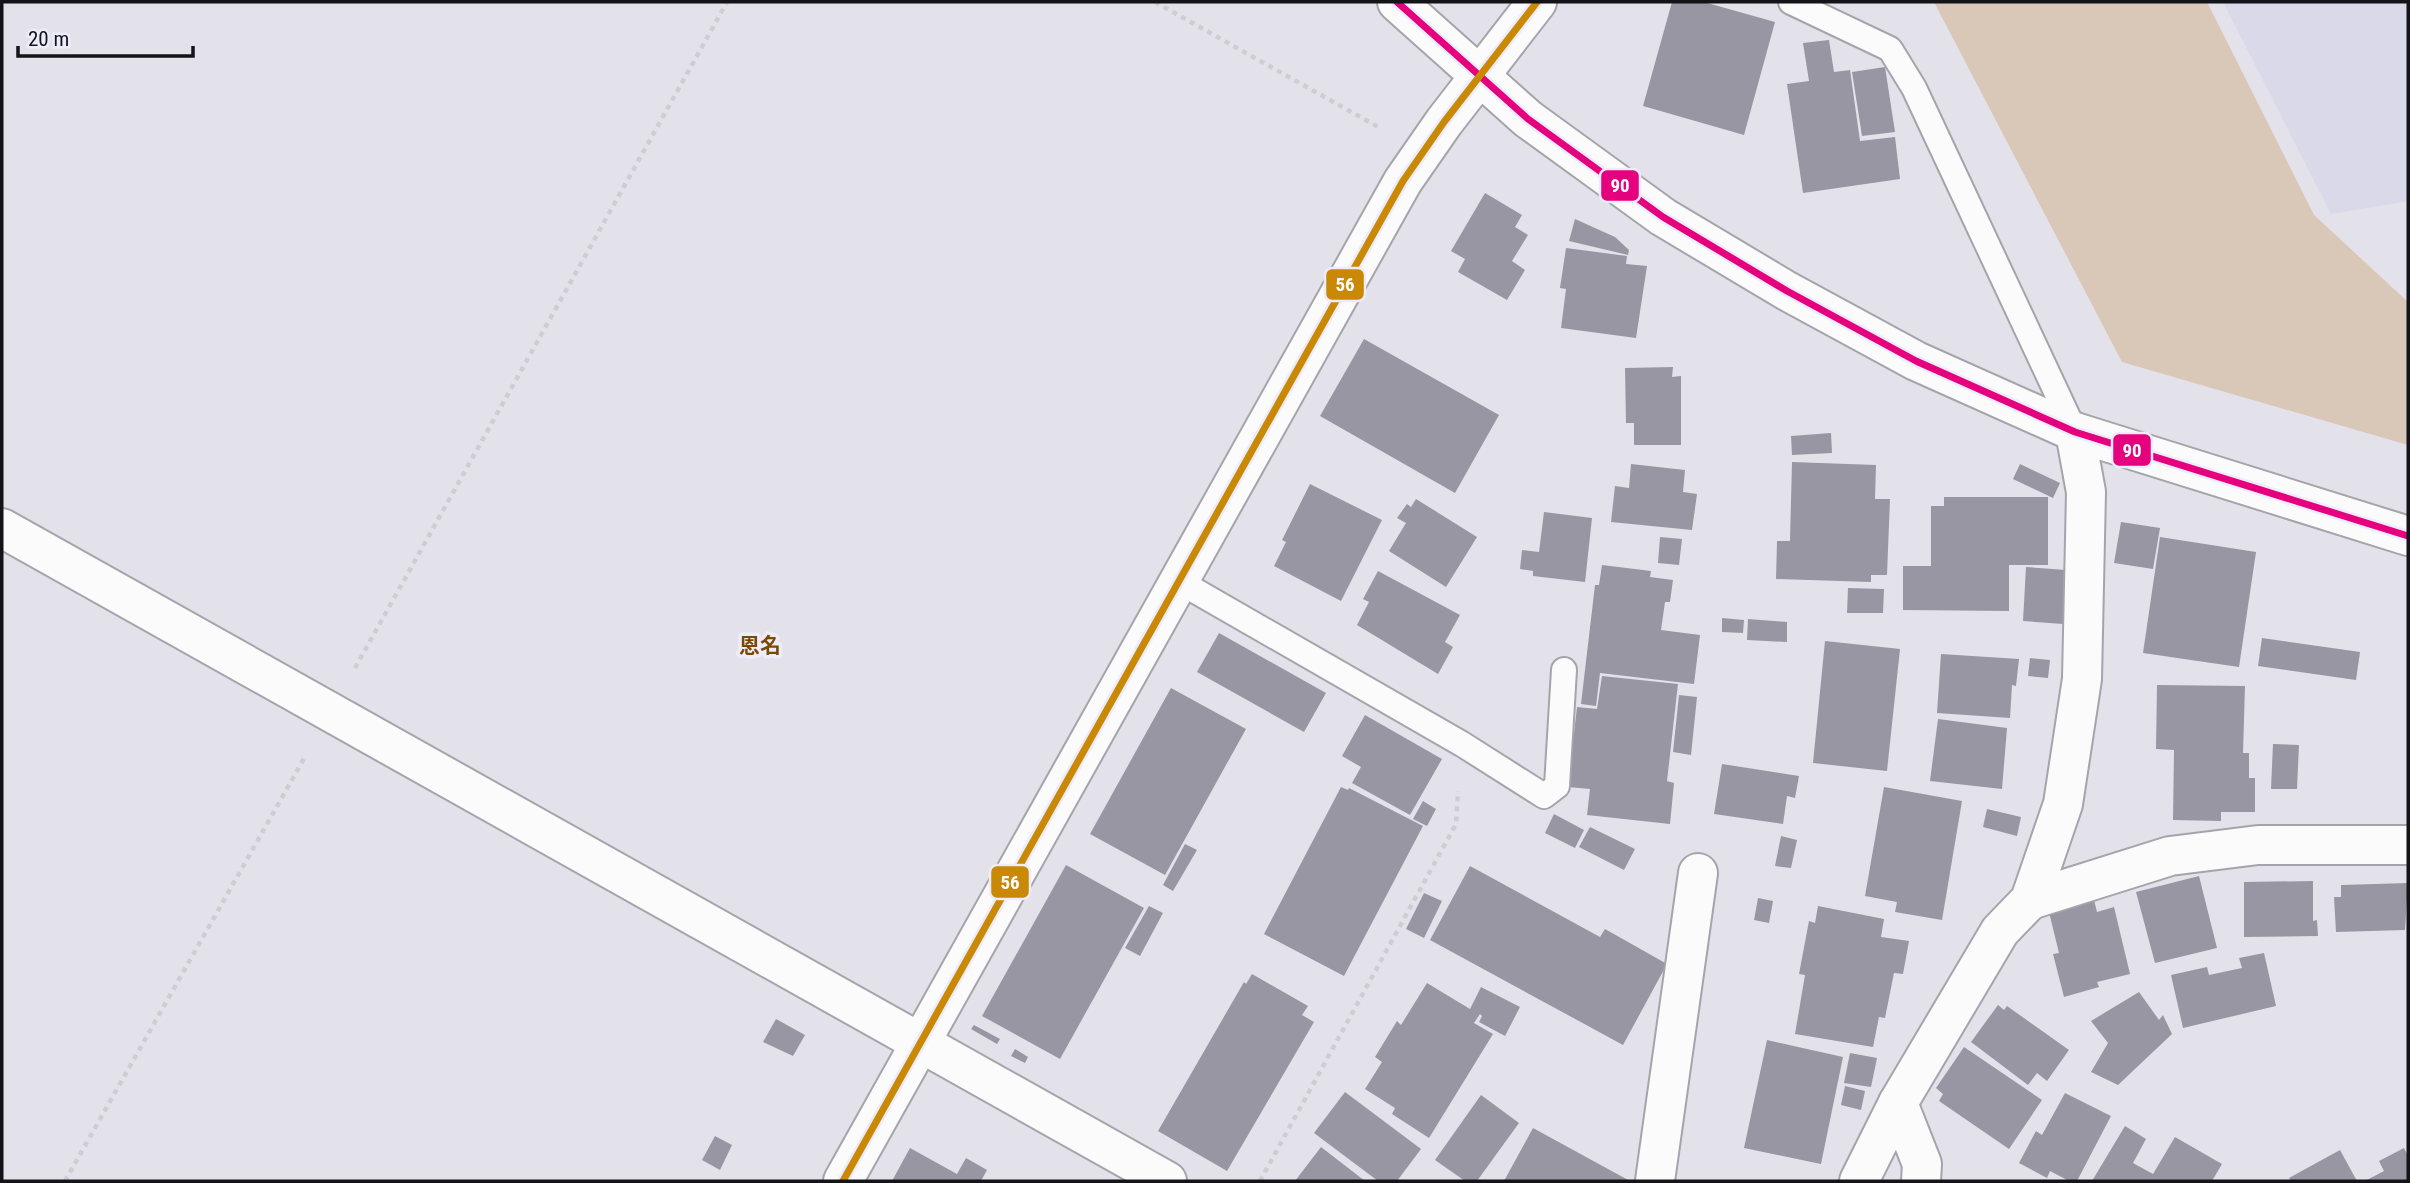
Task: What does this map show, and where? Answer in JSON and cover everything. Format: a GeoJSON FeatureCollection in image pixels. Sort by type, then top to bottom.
{"type":"FeatureCollection","features":[{"type":"Feature","properties":{"kind":"street"},"geometry":{"type":"LineString","coordinates":[[1397,2],[1528,119],[1663,217],[1916,361],[2075,432],[2408,536]]}},
{"type":"Feature","properties":{"kind":"street"},"geometry":{"type":"LineString","coordinates":[[843,1181],[1403,181],[1536,2]]}},
{"type":"Feature","properties":{"kind":"street"},"geometry":{"type":"LineString","coordinates":[[1859,1181],[1898,1103],[2000,931],[2030,900],[2063,804],[2082,679],[2086,492],[2075,432]]}},
{"type":"Feature","properties":{"kind":"street"},"geometry":{"type":"LineString","coordinates":[[2,527],[1167,1181]]}},
{"type":"Feature","properties":{"kind":"street"},"geometry":{"type":"LineString","coordinates":[[2030,900],[2170,856],[2258,845],[2408,845]]}},
{"type":"Feature","properties":{"kind":"street"},"geometry":{"type":"LineString","coordinates":[[1655,1181],[1698,873]]}},
{"type":"Feature","properties":{"kind":"street"},"geometry":{"type":"LineString","coordinates":[[1898,1103],[1923,1164],[1921,1181]]}},
{"type":"Feature","properties":{"kind":"lane"},"geometry":{"type":"LineString","coordinates":[[1791,2],[1890,49],[1914,88],[2075,432]]}},
{"type":"Feature","properties":{"kind":"lane"},"geometry":{"type":"LineString","coordinates":[[1180,582],[1462,744],[1544,796],[1557,786],[1564,670]]}},
{"type":"Feature","properties":{"kind":"path"},"geometry":{"type":"LineString","coordinates":[[65,1181],[727,2]]}},
{"type":"Feature","properties":{"kind":"path"},"geometry":{"type":"LineString","coordinates":[[1155,2],[1423,153]]}},
{"type":"Feature","properties":{"kind":"path"},"geometry":{"type":"LineString","coordinates":[[1260,1181],[1456,824],[1462,744]]}},
{"type":"Feature","properties":{"kind":"shaded area"},"geometry":{"type":"Polygon","coordinates":[[[1934,2],[2207,2],[2314,215],[2408,302],[2408,445],[2122,362],[1934,2]]]}},
{"type":"Feature","properties":{"kind":"shaded area"},"geometry":{"type":"Polygon","coordinates":[[[2223,2],[2408,2],[2408,201],[2331,214],[2223,2]]]}},
{"type":"Feature","properties":{"kind":"building"},"geometry":{"type":"Polygon","coordinates":[[[1672,2],[1704,2],[1775,22],[1744,135],[1643,106],[1672,2]]]}},
{"type":"Feature","properties":{"kind":"building"},"geometry":{"type":"Polygon","coordinates":[[[1829,40],[1834,72],[1850,70],[1860,141],[1895,137],[1900,179],[1803,193],[1787,84],[1809,81],[1803,43],[1829,40]]]}},
{"type":"Feature","properties":{"kind":"building"},"geometry":{"type":"Polygon","coordinates":[[[1885,67],[1895,132],[1862,136],[1852,72],[1885,67]]]}},
{"type":"Feature","properties":{"kind":"building"},"geometry":{"type":"Polygon","coordinates":[[[1485,193],[1522,215],[1515,227],[1528,235],[1512,261],[1525,270],[1507,300],[1458,272],[1465,259],[1451,251],[1485,193]]]}},
{"type":"Feature","properties":{"kind":"building"},"geometry":{"type":"Polygon","coordinates":[[[1575,219],[1615,237],[1629,250],[1628,255],[1569,241],[1575,219]]]}},
{"type":"Feature","properties":{"kind":"building"},"geometry":{"type":"Polygon","coordinates":[[[1566,248],[1627,256],[1626,264],[1647,266],[1636,338],[1561,328],[1566,289],[1560,288],[1566,248]]]}},
{"type":"Feature","properties":{"kind":"building"},"geometry":{"type":"Polygon","coordinates":[[[1364,339],[1499,415],[1455,493],[1320,416],[1364,339]]]}},
{"type":"Feature","properties":{"kind":"building"},"geometry":{"type":"Polygon","coordinates":[[[1673,367],[1672,377],[1681,376],[1681,445],[1634,445],[1634,423],[1626,423],[1625,368],[1673,367]]]}},
{"type":"Feature","properties":{"kind":"building"},"geometry":{"type":"Polygon","coordinates":[[[1831,433],[1832,453],[1792,455],[1791,436],[1831,433]]]}},
{"type":"Feature","properties":{"kind":"building"},"geometry":{"type":"Polygon","coordinates":[[[1792,462],[1876,465],[1875,499],[1890,499],[1887,575],[1871,575],[1871,582],[1776,579],[1777,541],[1790,541],[1792,462]]]}},
{"type":"Feature","properties":{"kind":"building"},"geometry":{"type":"Polygon","coordinates":[[[1631,464],[1685,470],[1683,492],[1697,494],[1692,530],[1611,522],[1615,486],[1629,488],[1631,464]]]}},
{"type":"Feature","properties":{"kind":"building"},"geometry":{"type":"Polygon","coordinates":[[[2020,464],[2060,483],[2053,498],[2013,479],[2020,464]]]}},
{"type":"Feature","properties":{"kind":"building"},"geometry":{"type":"Polygon","coordinates":[[[1310,484],[1382,520],[1341,601],[1274,566],[1286,542],[1282,540],[1310,484]]]}},
{"type":"Feature","properties":{"kind":"building"},"geometry":{"type":"Polygon","coordinates":[[[1944,497],[2048,497],[2048,565],[2009,565],[2009,611],[1903,610],[1903,566],[1931,566],[1931,506],[1944,506],[1944,497]]]}},
{"type":"Feature","properties":{"kind":"building"},"geometry":{"type":"Polygon","coordinates":[[[1416,499],[1477,537],[1446,587],[1389,551],[1406,523],[1397,518],[1407,504],[1411,507],[1416,499]]]}},
{"type":"Feature","properties":{"kind":"building"},"geometry":{"type":"Polygon","coordinates":[[[1544,512],[1592,518],[1585,582],[1533,576],[1533,571],[1520,569],[1522,550],[1539,552],[1544,512]]]}},
{"type":"Feature","properties":{"kind":"building"},"geometry":{"type":"Polygon","coordinates":[[[2121,522],[2160,528],[2153,569],[2114,563],[2121,522]]]}},
{"type":"Feature","properties":{"kind":"building"},"geometry":{"type":"Polygon","coordinates":[[[1660,537],[1682,539],[1679,565],[1658,563],[1660,537]]]}},
{"type":"Feature","properties":{"kind":"building"},"geometry":{"type":"Polygon","coordinates":[[[2160,537],[2256,552],[2239,667],[2143,653],[2160,537]]]}},
{"type":"Feature","properties":{"kind":"building"},"geometry":{"type":"Polygon","coordinates":[[[1602,565],[1651,571],[1650,577],[1673,580],[1670,602],[1665,602],[1661,630],[1700,635],[1694,684],[1600,673],[1596,706],[1581,704],[1595,585],[1599,585],[1602,565]]]}},
{"type":"Feature","properties":{"kind":"building"},"geometry":{"type":"Polygon","coordinates":[[[2026,567],[2066,570],[2063,624],[2023,621],[2026,567]]]}},
{"type":"Feature","properties":{"kind":"building"},"geometry":{"type":"Polygon","coordinates":[[[1378,571],[1460,615],[1445,642],[1453,647],[1438,674],[1357,625],[1369,602],[1363,599],[1378,571]]]}},
{"type":"Feature","properties":{"kind":"building"},"geometry":{"type":"Polygon","coordinates":[[[1848,588],[1884,589],[1883,613],[1847,613],[1848,588]]]}},
{"type":"Feature","properties":{"kind":"building"},"geometry":{"type":"Polygon","coordinates":[[[1722,618],[1744,620],[1743,633],[1722,632],[1722,618]]]}},
{"type":"Feature","properties":{"kind":"building"},"geometry":{"type":"Polygon","coordinates":[[[1748,619],[1787,622],[1787,642],[1747,640],[1748,619]]]}},
{"type":"Feature","properties":{"kind":"building"},"geometry":{"type":"Polygon","coordinates":[[[1219,633],[1326,693],[1304,732],[1197,672],[1219,633]]]}},
{"type":"Feature","properties":{"kind":"building"},"geometry":{"type":"Polygon","coordinates":[[[2262,638],[2360,652],[2356,680],[2258,666],[2262,638]]]}},
{"type":"Feature","properties":{"kind":"building"},"geometry":{"type":"Polygon","coordinates":[[[1825,641],[1900,649],[1887,771],[1813,763],[1825,641]]]}},
{"type":"Feature","properties":{"kind":"building"},"geometry":{"type":"Polygon","coordinates":[[[1941,654],[2019,659],[2016,686],[2012,685],[2010,718],[1937,713],[1941,654]]]}},
{"type":"Feature","properties":{"kind":"building"},"geometry":{"type":"Polygon","coordinates":[[[2030,658],[2050,660],[2048,678],[2028,676],[2030,658]]]}},
{"type":"Feature","properties":{"kind":"building"},"geometry":{"type":"Polygon","coordinates":[[[1602,676],[1678,684],[1667,781],[1674,783],[1670,824],[1587,815],[1590,789],[1568,787],[1577,707],[1597,709],[1602,676]]]}},
{"type":"Feature","properties":{"kind":"building"},"geometry":{"type":"Polygon","coordinates":[[[2157,685],[2245,686],[2243,753],[2249,753],[2249,778],[2255,778],[2255,812],[2221,812],[2221,821],[2173,820],[2174,750],[2156,749],[2157,685]]]}},
{"type":"Feature","properties":{"kind":"building"},"geometry":{"type":"Polygon","coordinates":[[[1171,688],[1246,729],[1165,875],[1090,834],[1171,688]]]}},
{"type":"Feature","properties":{"kind":"building"},"geometry":{"type":"Polygon","coordinates":[[[1679,695],[1697,697],[1691,755],[1673,752],[1679,695]]]}},
{"type":"Feature","properties":{"kind":"building"},"geometry":{"type":"Polygon","coordinates":[[[1365,715],[1442,759],[1410,815],[1352,783],[1361,767],[1342,756],[1365,715]]]}},
{"type":"Feature","properties":{"kind":"building"},"geometry":{"type":"Polygon","coordinates":[[[1938,719],[2007,728],[2002,789],[1930,781],[1938,719]]]}},
{"type":"Feature","properties":{"kind":"building"},"geometry":{"type":"Polygon","coordinates":[[[2273,744],[2299,745],[2297,789],[2271,789],[2273,744]]]}},
{"type":"Feature","properties":{"kind":"building"},"geometry":{"type":"Polygon","coordinates":[[[1722,764],[1799,776],[1795,798],[1787,796],[1783,824],[1714,814],[1722,764]]]}},
{"type":"Feature","properties":{"kind":"building"},"geometry":{"type":"Polygon","coordinates":[[[1341,787],[1348,790],[1349,788],[1423,826],[1344,976],[1264,934],[1341,787]]]}},
{"type":"Feature","properties":{"kind":"building"},"geometry":{"type":"Polygon","coordinates":[[[1884,787],[1962,801],[1942,920],[1895,912],[1897,902],[1865,896],[1884,787]]]}},
{"type":"Feature","properties":{"kind":"building"},"geometry":{"type":"Polygon","coordinates":[[[1423,801],[1436,809],[1427,826],[1413,819],[1423,801]]]}},
{"type":"Feature","properties":{"kind":"building"},"geometry":{"type":"Polygon","coordinates":[[[1987,809],[2021,817],[2017,836],[1983,827],[1987,809]]]}},
{"type":"Feature","properties":{"kind":"building"},"geometry":{"type":"Polygon","coordinates":[[[1554,814],[1584,830],[1575,848],[1545,833],[1554,814]]]}},
{"type":"Feature","properties":{"kind":"building"},"geometry":{"type":"Polygon","coordinates":[[[1590,827],[1635,849],[1624,870],[1579,847],[1590,827]]]}},
{"type":"Feature","properties":{"kind":"building"},"geometry":{"type":"Polygon","coordinates":[[[1781,836],[1797,840],[1791,868],[1775,866],[1781,836]]]}},
{"type":"Feature","properties":{"kind":"building"},"geometry":{"type":"Polygon","coordinates":[[[1185,844],[1197,850],[1173,891],[1163,885],[1185,844]]]}},
{"type":"Feature","properties":{"kind":"building"},"geometry":{"type":"Polygon","coordinates":[[[1066,865],[1144,908],[1060,1059],[982,1016],[1066,865]]]}},
{"type":"Feature","properties":{"kind":"building"},"geometry":{"type":"Polygon","coordinates":[[[1470,866],[1600,937],[1605,929],[1667,964],[1623,1045],[1430,940],[1470,866]]]}},
{"type":"Feature","properties":{"kind":"building"},"geometry":{"type":"Polygon","coordinates":[[[2199,876],[2217,948],[2155,963],[2136,892],[2199,876]]]}},
{"type":"Feature","properties":{"kind":"building"},"geometry":{"type":"Polygon","coordinates":[[[2313,881],[2313,921],[2317,920],[2318,936],[2244,937],[2244,882],[2313,881]]]}},
{"type":"Feature","properties":{"kind":"building"},"geometry":{"type":"Polygon","coordinates":[[[2408,883],[2405,930],[2336,932],[2334,897],[2341,897],[2341,885],[2408,883]]]}},
{"type":"Feature","properties":{"kind":"building"},"geometry":{"type":"Polygon","coordinates":[[[1424,893],[1442,901],[1424,938],[1406,929],[1424,893]]]}},
{"type":"Feature","properties":{"kind":"building"},"geometry":{"type":"Polygon","coordinates":[[[1758,898],[1773,901],[1769,923],[1754,920],[1758,898]]]}},
{"type":"Feature","properties":{"kind":"building"},"geometry":{"type":"Polygon","coordinates":[[[2094,900],[2097,912],[2114,907],[2130,974],[2097,982],[2099,987],[2064,997],[2053,954],[2059,953],[2049,912],[2094,900]]]}},
{"type":"Feature","properties":{"kind":"building"},"geometry":{"type":"Polygon","coordinates":[[[1149,906],[1163,913],[1140,956],[1125,948],[1149,906]]]}},
{"type":"Feature","properties":{"kind":"building"},"geometry":{"type":"Polygon","coordinates":[[[1818,906],[1884,919],[1881,937],[1909,941],[1903,974],[1894,973],[1885,1018],[1879,1017],[1873,1047],[1795,1034],[1805,975],[1799,974],[1809,921],[1815,923],[1818,906]]]}},
{"type":"Feature","properties":{"kind":"building"},"geometry":{"type":"Polygon","coordinates":[[[2264,953],[2276,1006],[2183,1028],[2171,975],[2207,967],[2209,975],[2242,968],[2239,958],[2264,953]]]}},
{"type":"Feature","properties":{"kind":"building"},"geometry":{"type":"Polygon","coordinates":[[[1252,974],[1308,1006],[1302,1015],[1314,1022],[1227,1171],[1158,1131],[1244,982],[1246,984],[1252,974]]]}},
{"type":"Feature","properties":{"kind":"building"},"geometry":{"type":"Polygon","coordinates":[[[1427,983],[1470,1009],[1481,987],[1520,1007],[1505,1036],[1479,1022],[1482,1016],[1480,1014],[1474,1023],[1493,1034],[1429,1138],[1392,1114],[1395,1108],[1365,1089],[1382,1062],[1375,1057],[1397,1021],[1401,1025],[1427,983]]]}},
{"type":"Feature","properties":{"kind":"building"},"geometry":{"type":"Polygon","coordinates":[[[2139,992],[2159,1020],[2163,1015],[2172,1034],[2118,1085],[2091,1072],[2108,1043],[2091,1021],[2139,992]]]}},
{"type":"Feature","properties":{"kind":"building"},"geometry":{"type":"Polygon","coordinates":[[[1998,1005],[2004,1010],[2007,1006],[2069,1050],[2047,1081],[2037,1073],[2028,1085],[1971,1042],[1998,1005]]]}},
{"type":"Feature","properties":{"kind":"building"},"geometry":{"type":"Polygon","coordinates":[[[776,1019],[805,1035],[793,1056],[763,1042],[776,1019]]]}},
{"type":"Feature","properties":{"kind":"building"},"geometry":{"type":"Polygon","coordinates":[[[974,1025],[1000,1039],[997,1044],[971,1029],[974,1025]]]}},
{"type":"Feature","properties":{"kind":"building"},"geometry":{"type":"Polygon","coordinates":[[[1767,1040],[1843,1057],[1821,1164],[1744,1148],[1767,1040]]]}},
{"type":"Feature","properties":{"kind":"building"},"geometry":{"type":"Polygon","coordinates":[[[1964,1047],[2042,1100],[2009,1149],[1939,1101],[1943,1094],[1936,1088],[1964,1047]]]}},
{"type":"Feature","properties":{"kind":"building"},"geometry":{"type":"Polygon","coordinates":[[[1015,1049],[1028,1057],[1025,1063],[1011,1056],[1015,1049]]]}},
{"type":"Feature","properties":{"kind":"building"},"geometry":{"type":"Polygon","coordinates":[[[1850,1053],[1877,1058],[1871,1087],[1844,1083],[1850,1053]]]}},
{"type":"Feature","properties":{"kind":"building"},"geometry":{"type":"Polygon","coordinates":[[[1845,1086],[1865,1091],[1861,1110],[1841,1105],[1845,1086]]]}},
{"type":"Feature","properties":{"kind":"building"},"geometry":{"type":"Polygon","coordinates":[[[1345,1092],[1421,1149],[1397,1181],[1378,1181],[1314,1133],[1345,1092]]]}},
{"type":"Feature","properties":{"kind":"building"},"geometry":{"type":"Polygon","coordinates":[[[2065,1093],[2111,1116],[2077,1181],[2069,1181],[2050,1171],[2047,1178],[2019,1163],[2036,1131],[2042,1135],[2065,1093]]]}},
{"type":"Feature","properties":{"kind":"building"},"geometry":{"type":"Polygon","coordinates":[[[1481,1095],[1519,1123],[1477,1181],[1465,1181],[1435,1160],[1481,1095]]]}},
{"type":"Feature","properties":{"kind":"building"},"geometry":{"type":"Polygon","coordinates":[[[2125,1126],[2146,1139],[2133,1163],[2153,1174],[2175,1137],[2222,1164],[2212,1181],[2092,1181],[2125,1126]]]}},
{"type":"Feature","properties":{"kind":"building"},"geometry":{"type":"Polygon","coordinates":[[[1533,1128],[1630,1181],[1504,1181],[1533,1128]]]}},
{"type":"Feature","properties":{"kind":"building"},"geometry":{"type":"Polygon","coordinates":[[[715,1136],[732,1145],[720,1170],[702,1160],[715,1136]]]}},
{"type":"Feature","properties":{"kind":"building"},"geometry":{"type":"Polygon","coordinates":[[[1321,1147],[1365,1181],[1295,1181],[1321,1147]]]}},
{"type":"Feature","properties":{"kind":"building"},"geometry":{"type":"Polygon","coordinates":[[[910,1148],[957,1174],[966,1158],[987,1170],[981,1181],[892,1181],[910,1148]]]}},
{"type":"Feature","properties":{"kind":"building"},"geometry":{"type":"Polygon","coordinates":[[[2404,1148],[2408,1156],[2408,1181],[2365,1181],[2384,1171],[2379,1161],[2404,1148]]]}},
{"type":"Feature","properties":{"kind":"building"},"geometry":{"type":"Polygon","coordinates":[[[2340,1150],[2357,1181],[2291,1181],[2289,1178],[2340,1150]]]}},
{"type":"Feature","properties":{"kind":"transit line","name":"90"},"geometry":{"type":"LineString","coordinates":[[1397,2],[1528,119],[1663,217],[1787,291],[1916,361],[2075,432],[2408,536]]}},
{"type":"Feature","properties":{"kind":"transit line","name":"56"},"geometry":{"type":"LineString","coordinates":[[843,1181],[1403,181],[1444,122],[1537,2]]}},
{"type":"Feature","properties":{"kind":"district","name":"恩名"},"geometry":{"type":"Point","coordinates":[760,646]}}]}
